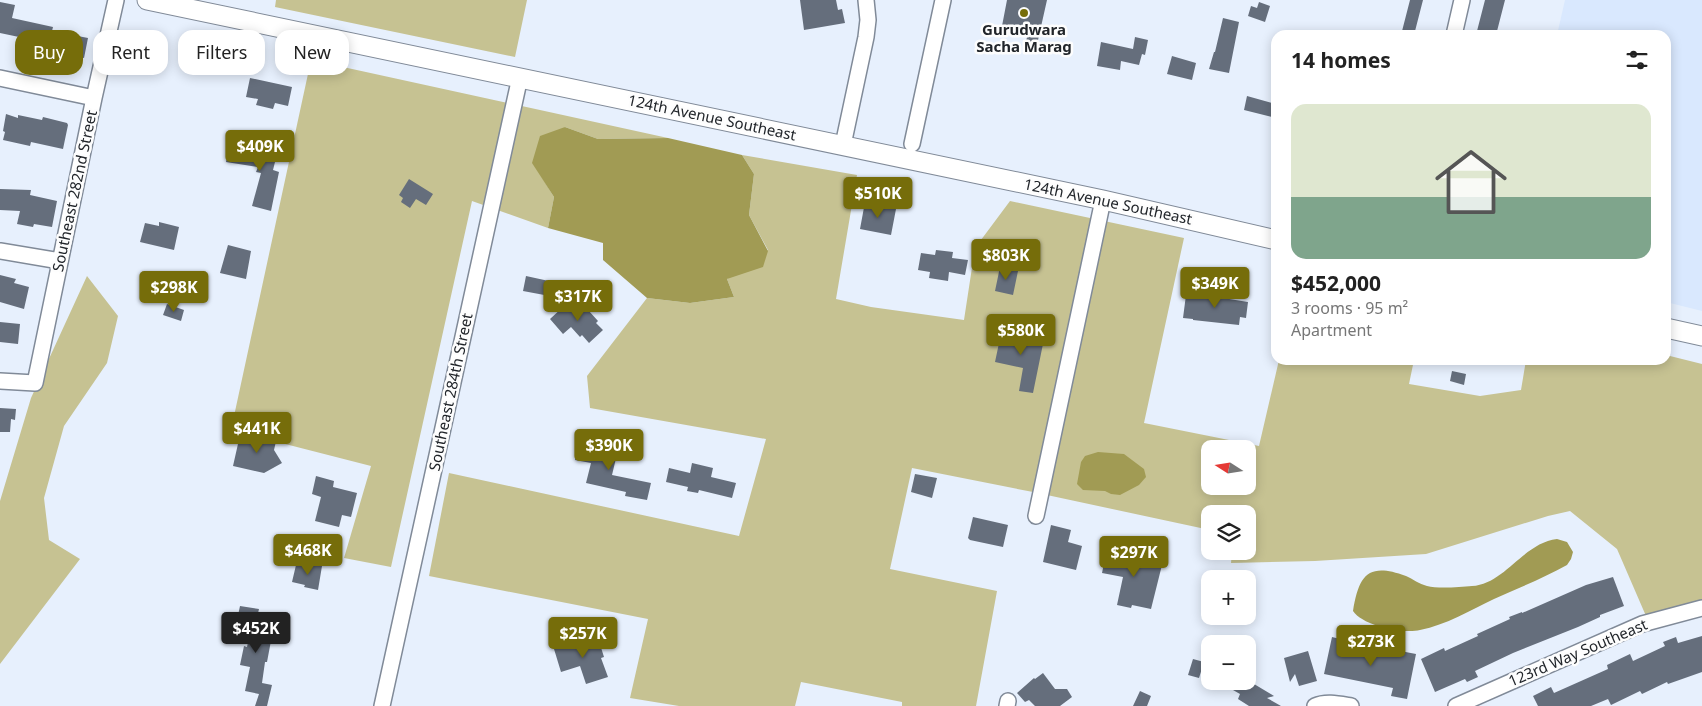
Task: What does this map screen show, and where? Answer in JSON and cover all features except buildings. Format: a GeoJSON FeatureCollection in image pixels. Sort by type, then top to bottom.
{"type":"FeatureCollection","features":[{"type":"Feature","properties":{"kind":"street","name":"Southeast 282nd Street"},"geometry":{"type":"LineString","coordinates":[[0,381],[35,383],[116,0]]}},
{"type":"Feature","properties":{"kind":"street","name":"124th Avenue Southeast"},"geometry":{"type":"LineString","coordinates":[[148,0],[1103,200],[1271,239]]}},
{"type":"Feature","properties":{"kind":"street"},"geometry":{"type":"LineString","coordinates":[[842,145],[866,37],[868,20],[866,0]]}},
{"type":"Feature","properties":{"kind":"street"},"geometry":{"type":"LineString","coordinates":[[912,144],[943,0]]}},
{"type":"Feature","properties":{"kind":"street"},"geometry":{"type":"LineString","coordinates":[[1455,30],[1462,0]]}},
{"type":"Feature","properties":{"kind":"street","name":"Southeast 284th Street"},"geometry":{"type":"LineString","coordinates":[[382,706],[520,77]]}},
{"type":"Feature","properties":{"kind":"street"},"geometry":{"type":"LineString","coordinates":[[0,78],[94,98]]}},
{"type":"Feature","properties":{"kind":"street"},"geometry":{"type":"LineString","coordinates":[[1036,516],[1103,200]]}},
{"type":"Feature","properties":{"kind":"street"},"geometry":{"type":"LineString","coordinates":[[0,251],[60,261]]}},
{"type":"Feature","properties":{"kind":"street"},"geometry":{"type":"LineString","coordinates":[[1671,329],[1702,336]]}},
{"type":"Feature","properties":{"kind":"street","name":"123rd Way Southeast"},"geometry":{"type":"LineString","coordinates":[[1456,706],[1642,624],[1702,608]]}},
{"type":"Feature","properties":{"kind":"street"},"geometry":{"type":"LineString","coordinates":[[1315,706],[1320,704],[1338,704],[1351,706]]}},
{"type":"Feature","properties":{"kind":"shaded area"},"geometry":{"type":"Polygon","coordinates":[[[276,0],[527,0],[515,57],[275,7],[276,0]]]}},
{"type":"Feature","properties":{"kind":"shaded area"},"geometry":{"type":"Polygon","coordinates":[[[1565,0],[1702,0],[1702,311],[1671,303],[1671,30],[1558,30],[1565,0]]]}},
{"type":"Feature","properties":{"kind":"shaded area"},"geometry":{"type":"Polygon","coordinates":[[[349,68],[668,138],[598,139],[565,127],[533,163],[554,197],[548,228],[472,201],[391,567],[344,558],[371,466],[231,430],[308,75],[349,75],[349,68]]]}},
{"type":"Feature","properties":{"kind":"shaded area"},"geometry":{"type":"Polygon","coordinates":[[[565,127],[598,139],[668,138],[742,155],[754,174],[749,215],[768,251],[763,267],[727,279],[734,297],[690,303],[647,298],[603,260],[603,243],[548,228],[554,197],[532,163],[540,136],[565,127]]]}},
{"type":"Feature","properties":{"kind":"shaded area"},"geometry":{"type":"Polygon","coordinates":[[[742,155],[857,175],[836,299],[871,307],[964,320],[975,248],[1010,201],[1184,238],[1144,423],[1229,440],[1201,440],[1201,495],[1256,495],[1256,445],[1259,446],[1278,365],[1413,365],[1409,384],[1480,396],[1521,390],[1525,365],[1671,365],[1671,356],[1702,364],[1702,603],[1646,616],[1617,549],[1570,511],[1548,516],[1426,554],[1315,561],[1231,563],[1231,560],[1256,560],[1256,505],[1201,505],[1201,528],[912,468],[890,569],[997,591],[976,706],[902,706],[902,702],[801,682],[795,706],[679,706],[630,698],[648,619],[429,576],[449,473],[739,536],[766,439],[590,408],[587,376],[647,298],[690,303],[734,297],[727,279],[768,250],[749,215],[754,174],[742,155]]]}},
{"type":"Feature","properties":{"kind":"shaded area"},"geometry":{"type":"Polygon","coordinates":[[[87,276],[118,316],[107,363],[64,426],[44,498],[49,540],[80,559],[0,664],[0,501],[31,398],[87,276]]]}},
{"type":"Feature","properties":{"kind":"shaded area"},"geometry":{"type":"Polygon","coordinates":[[[1098,452],[1124,454],[1144,469],[1146,477],[1139,485],[1120,495],[1105,491],[1083,490],[1077,484],[1081,462],[1085,456],[1098,452]]]}},
{"type":"Feature","properties":{"kind":"shaded area"},"geometry":{"type":"Polygon","coordinates":[[[1557,539],[1567,542],[1573,552],[1567,565],[1439,625],[1413,631],[1394,630],[1365,621],[1353,611],[1358,588],[1362,580],[1374,571],[1393,572],[1432,587],[1449,588],[1484,584],[1534,548],[1545,542],[1557,539]]]}},
{"type":"Feature","properties":{"kind":"place","name":"Gurudwara Sacha Marag"},"geometry":{"type":"Point","coordinates":[1024,13]}}]}
